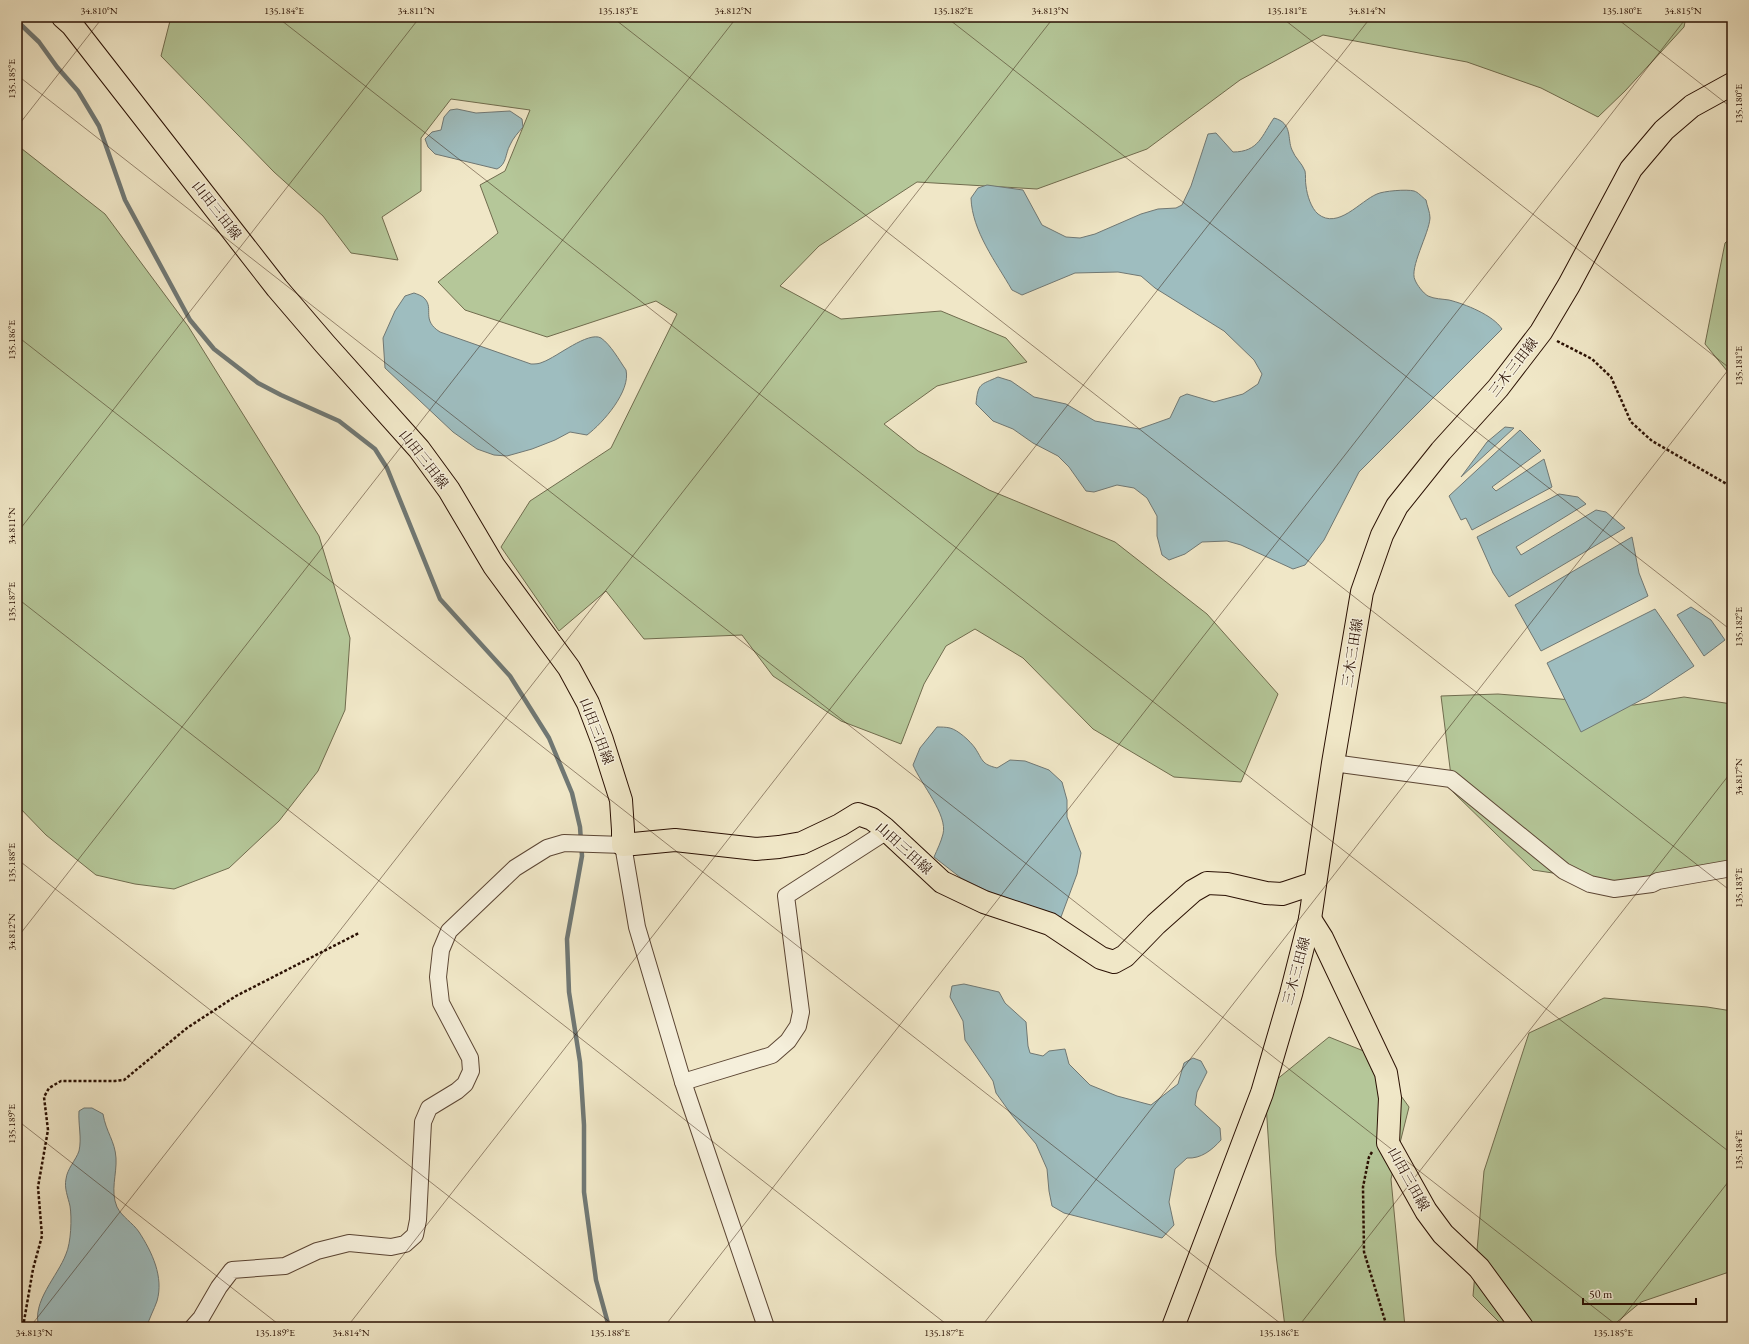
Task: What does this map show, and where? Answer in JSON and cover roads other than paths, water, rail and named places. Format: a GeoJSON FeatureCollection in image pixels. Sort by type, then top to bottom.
{"type":"FeatureCollection","features":[{"type":"Feature","properties":{"kind":"main road","name":"山田三田線"},"geometry":{"type":"LineString","coordinates":[[63,17],[72,25],[277,288],[324,344],[419,449],[449,490],[494,566],[569,668],[588,703],[602,740],[621,800],[624,830],[623,845],[675,840],[756,849],[779,847],[802,843],[840,825],[858,814],[872,819],[887,831],[942,882],[984,902],[1050,924],[1101,958],[1114,962],[1124,956],[1156,924],[1193,891],[1207,883],[1227,884],[1266,894],[1282,894],[1315,883]]}},
{"type":"Feature","properties":{"kind":"main road","name":"三木三田線"},"geometry":{"type":"LineString","coordinates":[[1173,1327],[1262,1093],[1291,994],[1310,919],[1333,763],[1362,592],[1382,535],[1397,506],[1441,451],[1498,388],[1541,332],[1569,285],[1631,169],[1664,130],[1692,106],[1732,84]]}},
{"type":"Feature","properties":{"kind":"main road","name":"山田三田線"},"geometry":{"type":"LineString","coordinates":[[1310,919],[1322,938],[1386,1073],[1390,1098],[1388,1143],[1426,1211],[1443,1234],[1480,1268],[1522,1327]]}},
{"type":"Feature","properties":{"kind":"street"},"geometry":{"type":"LineString","coordinates":[[1333,763],[1451,779],[1564,871],[1590,884],[1614,889],[1652,884],[1658,881],[1732,868]]}},
{"type":"Feature","properties":{"kind":"street"},"geometry":{"type":"LineString","coordinates":[[683,1082],[772,1055],[788,1041],[798,1026],[801,1012],[786,896],[887,831]]}},
{"type":"Feature","properties":{"kind":"street"},"geometry":{"type":"LineString","coordinates":[[193,1327],[201,1318],[219,1287],[232,1270],[285,1266],[316,1251],[349,1243],[392,1247],[405,1244],[414,1235],[418,1220],[423,1122],[430,1108],[458,1091],[465,1084],[471,1071],[470,1058],[441,1003],[438,977],[441,950],[449,931],[515,868],[547,848],[564,843],[623,845],[637,927],[683,1082],[766,1327]]}},
{"type":"Feature","properties":{"kind":"water"},"geometry":{"type":"Polygon","coordinates":[[[457,109],[476,113],[510,111],[522,119],[523,127],[511,142],[504,162],[500,167],[497,169],[435,154],[428,147],[425,139],[432,132],[441,130],[444,117],[450,110],[457,109]]]}},
{"type":"Feature","properties":{"kind":"water"},"geometry":{"type":"Polygon","coordinates":[[[1274,118],[1280,120],[1287,127],[1292,150],[1305,171],[1310,201],[1318,214],[1326,218],[1333,219],[1341,217],[1377,194],[1389,191],[1414,191],[1426,200],[1430,218],[1415,268],[1414,275],[1417,284],[1428,296],[1449,300],[1470,307],[1492,319],[1502,329],[1359,472],[1324,540],[1305,565],[1293,569],[1241,545],[1227,541],[1202,542],[1185,554],[1169,560],[1162,555],[1157,536],[1157,516],[1147,498],[1134,488],[1117,485],[1094,492],[1086,491],[1069,467],[1058,456],[1033,443],[1013,429],[993,421],[976,404],[979,388],[998,377],[1011,381],[1034,397],[1066,404],[1095,421],[1139,429],[1170,418],[1180,397],[1187,394],[1214,402],[1243,394],[1258,384],[1262,374],[1254,360],[1224,331],[1155,288],[1141,276],[1118,272],[1075,273],[1022,295],[1012,290],[980,234],[972,210],[971,198],[978,188],[987,185],[1023,190],[1042,225],[1066,237],[1080,238],[1095,234],[1141,214],[1158,209],[1176,208],[1182,205],[1191,186],[1208,134],[1216,133],[1233,152],[1242,151],[1249,149],[1259,141],[1274,118]]]}},
{"type":"Feature","properties":{"kind":"water"},"geometry":{"type":"Polygon","coordinates":[[[414,293],[425,299],[428,307],[429,319],[434,328],[440,332],[531,364],[543,362],[588,338],[601,338],[605,341],[626,370],[624,387],[620,397],[608,415],[587,435],[570,432],[532,449],[507,456],[494,455],[477,449],[453,432],[385,368],[383,338],[395,311],[405,296],[414,293]]]}},
{"type":"Feature","properties":{"kind":"water"},"geometry":{"type":"Polygon","coordinates":[[[1505,427],[1514,428],[1461,477],[1487,442],[1505,427]]]}},
{"type":"Feature","properties":{"kind":"water"},"geometry":{"type":"Polygon","coordinates":[[[1520,430],[1541,451],[1492,487],[1496,491],[1544,459],[1552,487],[1472,530],[1466,518],[1461,520],[1449,496],[1520,430]]]}},
{"type":"Feature","properties":{"kind":"water"},"geometry":{"type":"Polygon","coordinates":[[[1559,494],[1578,497],[1586,504],[1516,547],[1521,555],[1596,510],[1606,512],[1625,528],[1509,597],[1493,573],[1477,537],[1559,494]]]}},
{"type":"Feature","properties":{"kind":"water"},"geometry":{"type":"Polygon","coordinates":[[[1632,537],[1639,573],[1648,596],[1541,651],[1515,605],[1632,537]]]}},
{"type":"Feature","properties":{"kind":"water"},"geometry":{"type":"Polygon","coordinates":[[[1691,607],[1711,620],[1725,640],[1704,656],[1677,615],[1691,607]]]}},
{"type":"Feature","properties":{"kind":"water"},"geometry":{"type":"Polygon","coordinates":[[[1655,609],[1694,666],[1647,697],[1581,732],[1547,663],[1655,609]]]}},
{"type":"Feature","properties":{"kind":"water"},"geometry":{"type":"Polygon","coordinates":[[[937,727],[950,728],[960,733],[973,745],[983,761],[988,765],[997,768],[1010,760],[1025,761],[1049,770],[1062,782],[1067,800],[1067,817],[1081,853],[1077,874],[1061,917],[994,894],[961,878],[934,857],[943,834],[942,818],[913,765],[920,748],[937,727]]]}},
{"type":"Feature","properties":{"kind":"water"},"geometry":{"type":"Polygon","coordinates":[[[964,984],[999,992],[1005,1003],[1026,1022],[1030,1053],[1043,1056],[1049,1051],[1065,1049],[1069,1064],[1090,1085],[1117,1096],[1151,1105],[1178,1084],[1184,1063],[1193,1058],[1201,1061],[1207,1072],[1197,1092],[1195,1105],[1220,1128],[1221,1140],[1206,1153],[1197,1157],[1187,1158],[1175,1169],[1169,1202],[1174,1225],[1162,1238],[1064,1213],[1052,1206],[1047,1169],[1036,1144],[996,1093],[993,1081],[965,1040],[963,1021],[950,997],[952,986],[964,984]]]}},
{"type":"Feature","properties":{"kind":"water"},"geometry":{"type":"Polygon","coordinates":[[[84,1108],[92,1108],[103,1114],[116,1158],[114,1195],[117,1207],[139,1232],[156,1265],[159,1292],[147,1327],[39,1327],[39,1308],[42,1299],[68,1249],[71,1230],[71,1211],[66,1182],[68,1172],[79,1151],[79,1111],[84,1108]]]}},
{"type":"Feature","properties":{"kind":"waterway"},"geometry":{"type":"LineString","coordinates":[[17,21],[39,42],[57,67],[78,91],[99,126],[125,200],[190,320],[214,349],[258,383],[339,421],[375,449],[387,468],[440,599],[510,676],[549,738],[572,793],[580,827],[582,856],[567,939],[569,992],[580,1062],[584,1125],[584,1192],[596,1280],[609,1327]]}}]}
